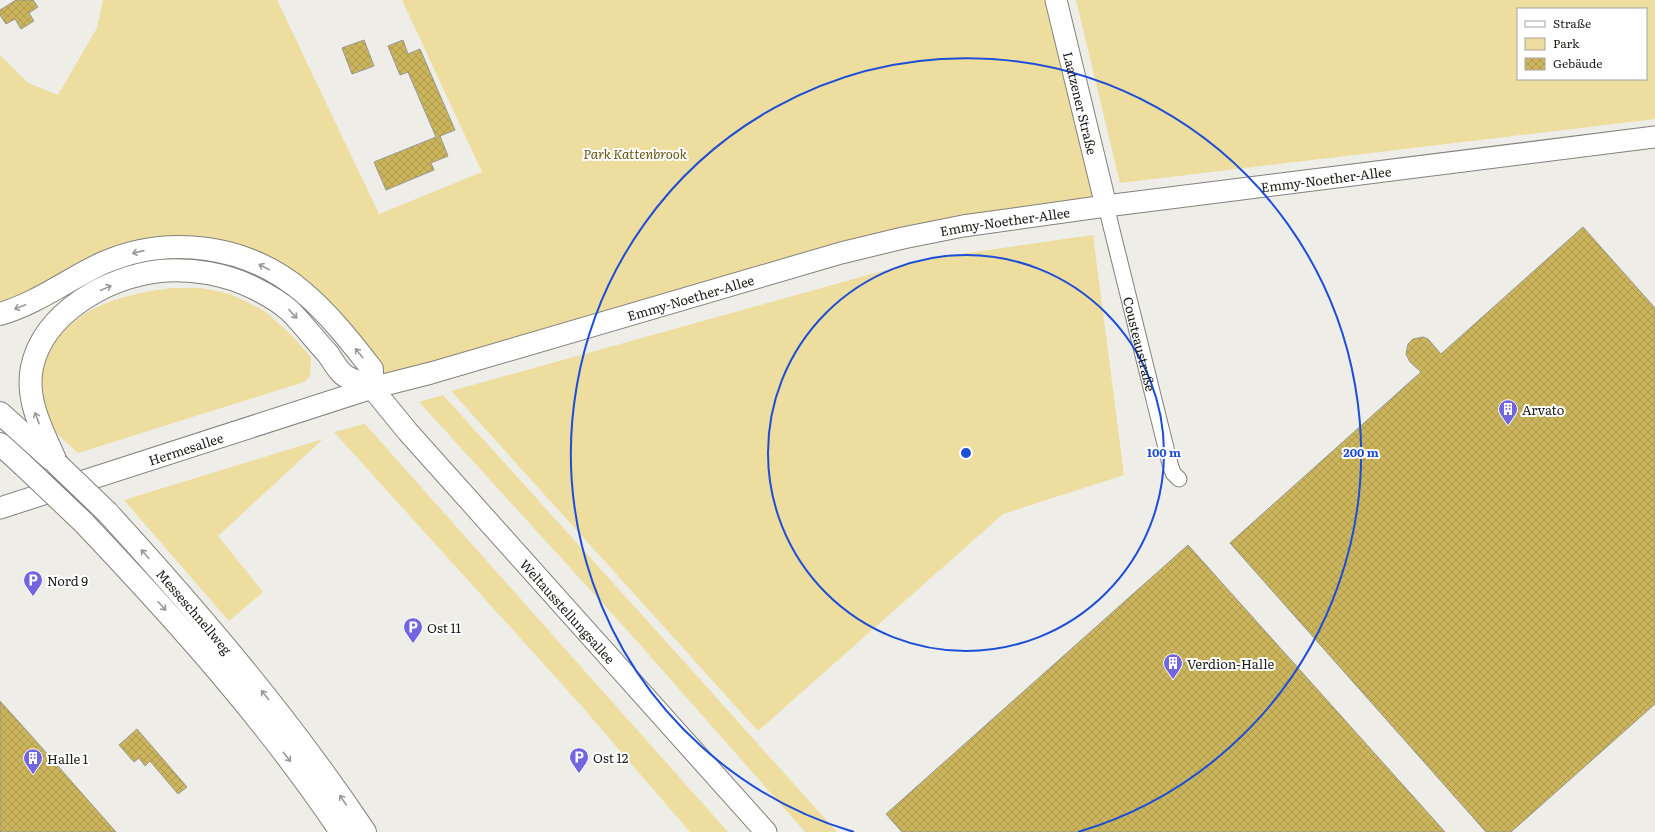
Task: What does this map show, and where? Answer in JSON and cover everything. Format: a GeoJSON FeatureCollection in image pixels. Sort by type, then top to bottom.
{"type":"FeatureCollection","features":[{"type":"Feature","properties":{"kind":"highway"},"geometry":{"type":"LineString","coordinates":[[0,314],[36,300],[90,270],[122,256],[140,251],[176,247],[219,251],[238,255],[256,263],[283,278],[303,292],[372,369],[372,388],[345,376],[289,310],[254,288],[224,277],[200,272],[160,271],[144,274],[106,287],[72,307],[50,329],[42,341],[32,367],[31,397],[38,422],[53,458]]}},
{"type":"Feature","properties":{"kind":"highway","name":"Messeschnellweg"},"geometry":{"type":"LineString","coordinates":[[0,413],[53,458],[108,513],[190,604],[267,698],[319,766],[365,832]]}},
{"type":"Feature","properties":{"kind":"highway","name":"Messeschnellweg"},"geometry":{"type":"LineString","coordinates":[[0,444],[83,522],[196,644],[259,719],[304,778],[341,832]]}},
{"type":"Feature","properties":{"kind":"main road","name":"Laatzener Straße"},"geometry":{"type":"LineString","coordinates":[[1056,0],[1106,206]]}},
{"type":"Feature","properties":{"kind":"main road","name":"Emmy-Noether-Allee"},"geometry":{"type":"LineString","coordinates":[[372,388],[431,373],[842,253],[895,239],[963,226],[1106,206],[1655,138]]}},
{"type":"Feature","properties":{"kind":"main road","name":"Hermesallee"},"geometry":{"type":"LineString","coordinates":[[0,508],[372,388]]}},
{"type":"Feature","properties":{"kind":"main road","name":"Weltausstellungsallee"},"geometry":{"type":"LineString","coordinates":[[372,388],[403,426],[766,832]]}},
{"type":"Feature","properties":{"kind":"street","name":"Cousteaustraße"},"geometry":{"type":"LineString","coordinates":[[1106,206],[1170,464],[1173,473],[1179,479]]}},
{"type":"Feature","properties":{"kind":"green space","name":"Park Kattenbrook"},"geometry":{"type":"Polygon","coordinates":[[[103,0],[277,0],[379,214],[482,172],[402,0],[1056,0],[1106,206],[963,226],[372,388],[372,369],[289,281],[176,247],[0,314],[0,55],[28,83],[58,95],[97,28],[103,0]]]}},
{"type":"Feature","properties":{"kind":"green space"},"geometry":{"type":"Polygon","coordinates":[[[1076,0],[1655,0],[1655,119],[1120,183],[1076,0]]]}},
{"type":"Feature","properties":{"kind":"green space"},"geometry":{"type":"Polygon","coordinates":[[[1093,235],[1124,475],[1003,514],[758,731],[451,391],[926,259],[1093,235]]]}},
{"type":"Feature","properties":{"kind":"green space"},"geometry":{"type":"Polygon","coordinates":[[[172,288],[202,288],[229,294],[266,312],[291,335],[311,357],[310,376],[304,382],[78,453],[55,431],[49,422],[44,407],[41,382],[42,377],[45,363],[58,338],[71,324],[101,305],[136,294],[172,288]]]}},
{"type":"Feature","properties":{"kind":"green space"},"geometry":{"type":"Polygon","coordinates":[[[443,395],[837,832],[805,832],[635,639],[419,402],[443,395]]]}},
{"type":"Feature","properties":{"kind":"green space"},"geometry":{"type":"Polygon","coordinates":[[[365,424],[728,832],[690,832],[578,702],[334,432],[365,424]]]}},
{"type":"Feature","properties":{"kind":"green space"},"geometry":{"type":"Polygon","coordinates":[[[323,439],[218,536],[263,592],[229,621],[124,500],[323,439]]]}},
{"type":"Feature","properties":{"kind":"building"},"geometry":{"type":"Polygon","coordinates":[[[16,0],[33,0],[38,7],[29,13],[34,21],[21,29],[15,19],[6,24],[0,15],[0,10],[16,0]]]}},
{"type":"Feature","properties":{"kind":"building"},"geometry":{"type":"Polygon","coordinates":[[[364,40],[374,66],[352,74],[342,48],[364,40]]]}},
{"type":"Feature","properties":{"kind":"building"},"geometry":{"type":"Polygon","coordinates":[[[403,40],[408,54],[420,49],[455,130],[440,136],[448,156],[431,163],[434,170],[386,190],[374,162],[436,137],[408,72],[400,75],[388,46],[403,40]]]}},
{"type":"Feature","properties":{"kind":"building","name":"Arvato"},"geometry":{"type":"Polygon","coordinates":[[[1583,227],[1655,308],[1655,704],[1511,832],[1486,832],[1230,543],[1421,372],[1410,362],[1406,354],[1408,344],[1413,339],[1423,337],[1428,339],[1441,354],[1583,227]]]}},
{"type":"Feature","properties":{"kind":"building","name":"Verdion-Halle"},"geometry":{"type":"Polygon","coordinates":[[[1188,545],[1445,832],[902,832],[886,814],[1188,545]]]}},
{"type":"Feature","properties":{"kind":"building","name":"Halle 1"},"geometry":{"type":"Polygon","coordinates":[[[0,701],[27,731],[116,832],[0,832],[0,701]]]}},
{"type":"Feature","properties":{"kind":"building"},"geometry":{"type":"Polygon","coordinates":[[[137,729],[187,787],[178,794],[150,761],[145,766],[139,758],[134,762],[119,745],[137,729]]]}},
{"type":"Feature","properties":{"kind":"place","name":"Arvato"},"geometry":{"type":"Point","coordinates":[1508,426]}},
{"type":"Feature","properties":{"kind":"place","name":"Nord 9"},"geometry":{"type":"Point","coordinates":[33,597]}},
{"type":"Feature","properties":{"kind":"place","name":"Ost 11"},"geometry":{"type":"Point","coordinates":[413,644]}},
{"type":"Feature","properties":{"kind":"place","name":"Verdion-Halle"},"geometry":{"type":"Point","coordinates":[1173,680]}},
{"type":"Feature","properties":{"kind":"place","name":"Ost 12"},"geometry":{"type":"Point","coordinates":[579,774]}},
{"type":"Feature","properties":{"kind":"place","name":"Halle 1"},"geometry":{"type":"Point","coordinates":[33,775]}}]}
